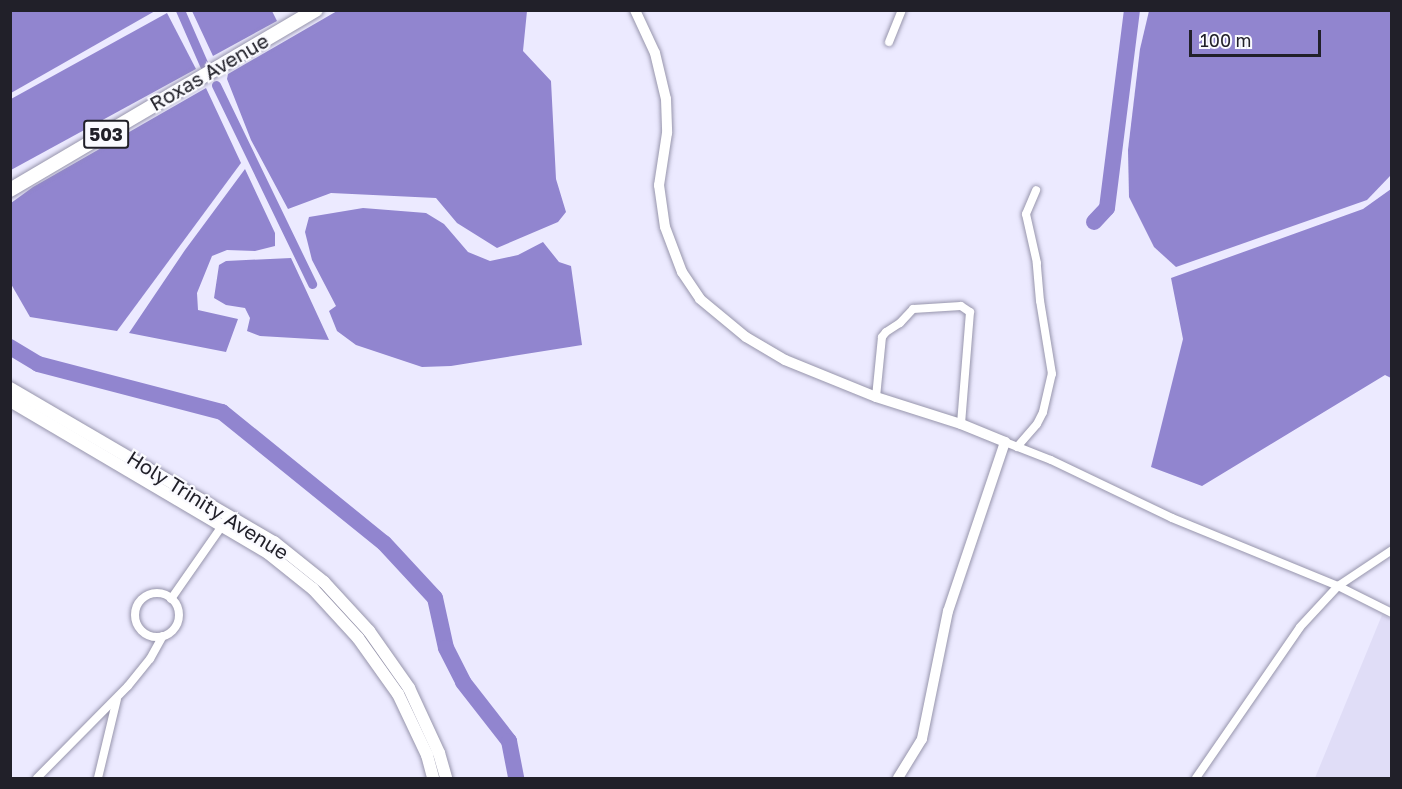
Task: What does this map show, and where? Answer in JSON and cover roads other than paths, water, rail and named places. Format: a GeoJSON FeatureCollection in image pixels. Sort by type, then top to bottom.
{"type":"FeatureCollection","features":[{"type":"Feature","properties":{"kind":"main road","name":"Roxas Avenue"},"geometry":{"type":"LineString","coordinates":[[10,190],[316,10]]}},
{"type":"Feature","properties":{"kind":"main road","name":"Holy Trinity Avenue"},"geometry":{"type":"LineString","coordinates":[[10,388],[225,520],[313,589],[358,638],[398,694],[427,755],[433,778]]}},
{"type":"Feature","properties":{"kind":"main road","name":"Holy Trinity Avenue"},"geometry":{"type":"LineString","coordinates":[[10,401],[225,520],[274,542],[324,582],[369,631],[409,688],[439,753],[446,778]]}},
{"type":"Feature","properties":{"kind":"street"},"geometry":{"type":"LineString","coordinates":[[635,10],[662,76],[668,118],[659,185],[665,227],[689,286],[722,319],[785,360],[876,397],[961,424],[1051,460],[1172,518],[1338,586],[1392,614]]}},
{"type":"Feature","properties":{"kind":"street"},"geometry":{"type":"LineString","coordinates":[[889,42],[902,10]]}},
{"type":"Feature","properties":{"kind":"street"},"geometry":{"type":"LineString","coordinates":[[1017,447],[1037,424],[1043,412],[1053,374],[1040,301],[1037,262],[1026,214],[1036,190]]}},
{"type":"Feature","properties":{"kind":"street"},"geometry":{"type":"LineString","coordinates":[[876,397],[882,337],[886,332],[900,323],[913,309],[961,306],[970,312],[961,424]]}},
{"type":"Feature","properties":{"kind":"street"},"geometry":{"type":"LineString","coordinates":[[898,778],[922,739],[948,611],[1005,442]]}},
{"type":"Feature","properties":{"kind":"street"},"geometry":{"type":"LineString","coordinates":[[171,599],[225,520]]}},
{"type":"Feature","properties":{"kind":"street"},"geometry":{"type":"LineString","coordinates":[[1196,778],[1300,627],[1338,586],[1392,550]]}},
{"type":"Feature","properties":{"kind":"street"},"geometry":{"type":"LineString","coordinates":[[37,778],[117,698],[150,659],[163,636],[174,628],[179,618],[176,605],[171,599],[156,594],[148,596],[136,607],[135,615],[140,630],[155,637],[163,636]]}},
{"type":"Feature","properties":{"kind":"street"},"geometry":{"type":"LineString","coordinates":[[98,778],[117,698]]}},
{"type":"Feature","properties":{"kind":"waterway"},"geometry":{"type":"LineString","coordinates":[[180,10],[204,65]]}},
{"type":"Feature","properties":{"kind":"waterway"},"geometry":{"type":"LineString","coordinates":[[1094,222],[1107,208],[1132,10]]}},
{"type":"Feature","properties":{"kind":"waterway"},"geometry":{"type":"LineString","coordinates":[[216,85],[312,284]]}},
{"type":"Feature","properties":{"kind":"waterway"},"geometry":{"type":"LineString","coordinates":[[10,347],[38,364],[222,412],[384,543],[435,598],[446,648],[463,682],[509,741],[516,778]]}}]}
